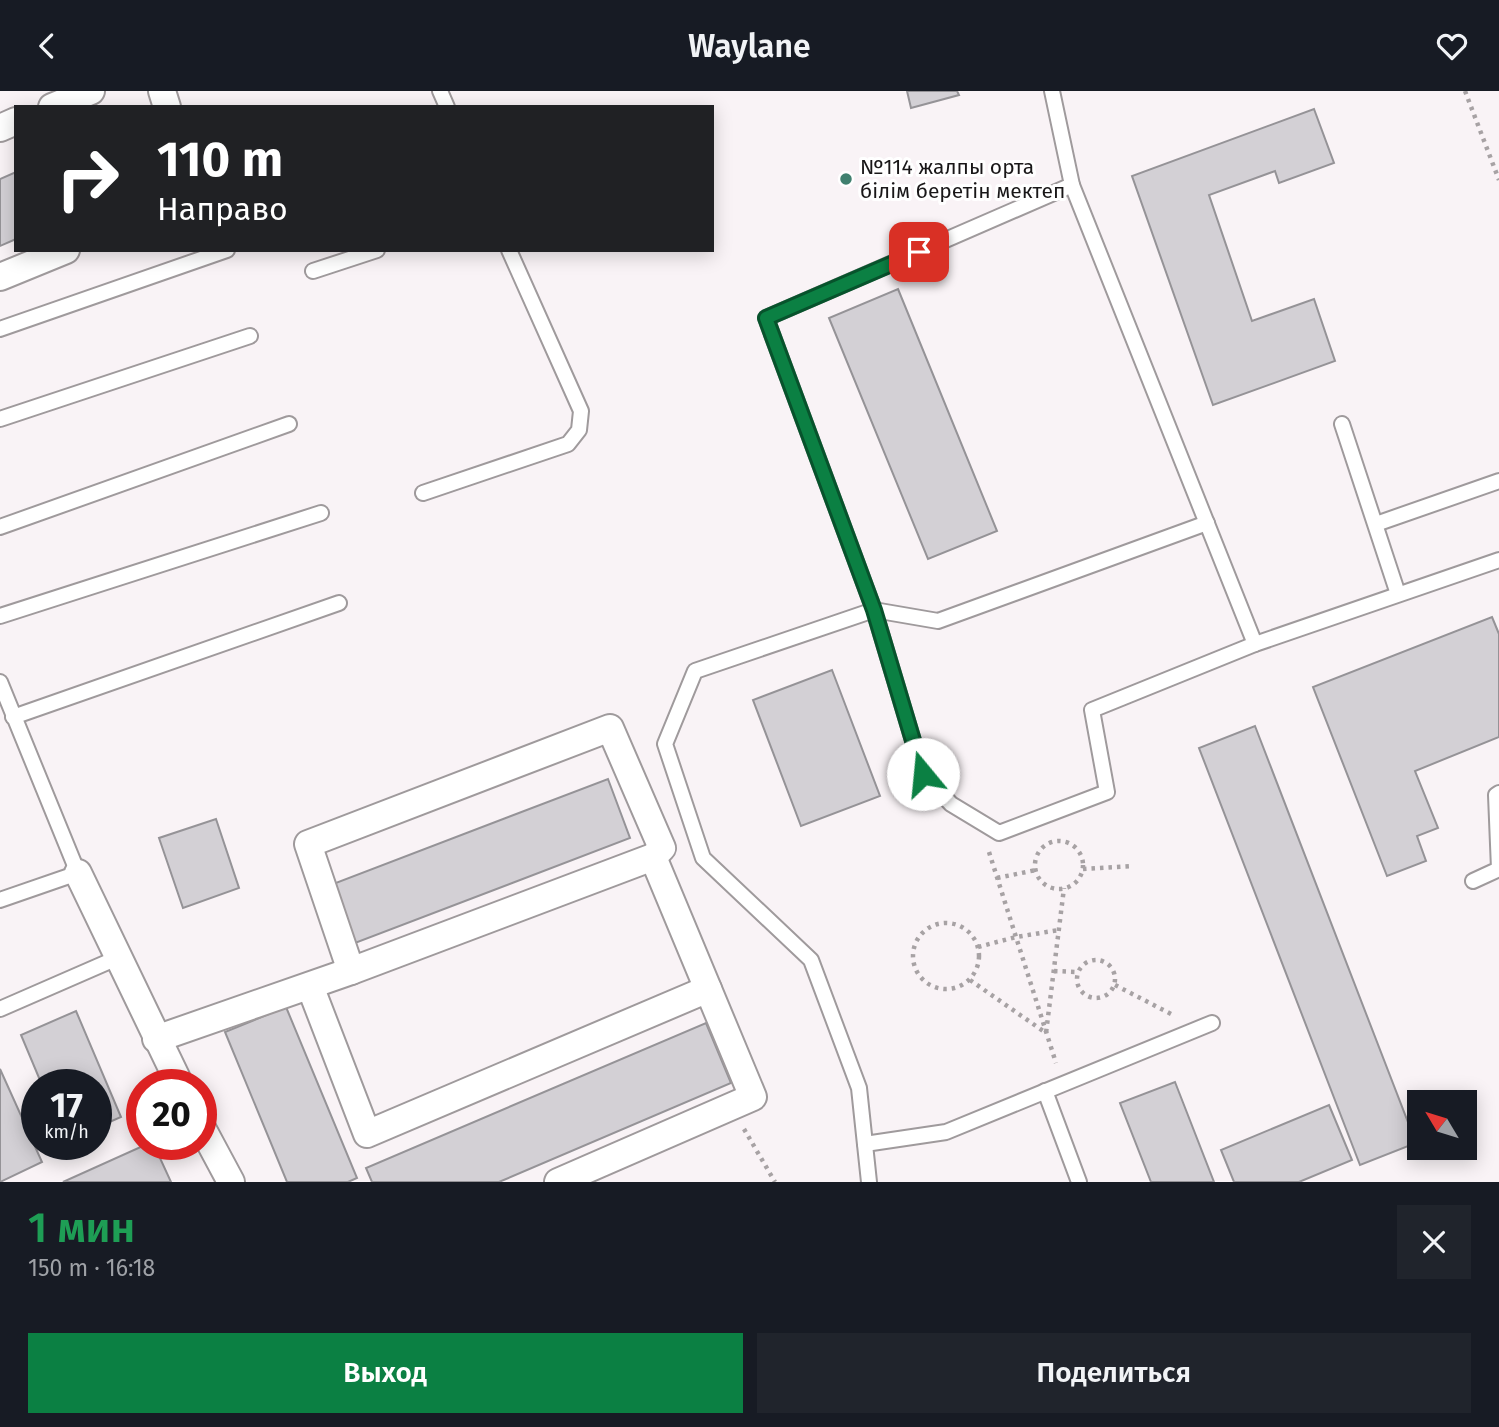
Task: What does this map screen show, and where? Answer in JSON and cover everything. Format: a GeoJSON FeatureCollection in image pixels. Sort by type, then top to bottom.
{"type":"FeatureCollection","features":[{"type":"Feature","properties":{"kind":"street"},"geometry":{"type":"LineString","coordinates":[[57,105],[91,91]]}},
{"type":"Feature","properties":{"kind":"street"},"geometry":{"type":"LineString","coordinates":[[0,277],[61,252]]}},
{"type":"Feature","properties":{"kind":"street"},"geometry":{"type":"LineString","coordinates":[[156,1039],[351,971],[653,857],[662,848],[610,728],[308,844],[351,971]]}},
{"type":"Feature","properties":{"kind":"street"},"geometry":{"type":"LineString","coordinates":[[558,1182],[753,1097],[653,857]]}},
{"type":"Feature","properties":{"kind":"street"},"geometry":{"type":"LineString","coordinates":[[78,873],[172,1069]]}},
{"type":"Feature","properties":{"kind":"street"},"geometry":{"type":"LineString","coordinates":[[310,986],[367,1134],[708,989]]}},
{"type":"Feature","properties":{"kind":"street"},"geometry":{"type":"LineString","coordinates":[[217,1155],[231,1182]]}},
{"type":"Feature","properties":{"kind":"lane"},"geometry":{"type":"LineString","coordinates":[[1052,91],[1072,185],[1255,643]]}},
{"type":"Feature","properties":{"kind":"lane"},"geometry":{"type":"LineString","coordinates":[[1072,185],[766,318],[874,610],[923,774],[951,804],[999,834],[1107,792],[1092,710],[1255,643],[1499,560]]}},
{"type":"Feature","properties":{"kind":"lane"},"geometry":{"type":"LineString","coordinates":[[0,329],[221,252]]}},
{"type":"Feature","properties":{"kind":"lane"},"geometry":{"type":"LineString","coordinates":[[313,271],[371,252]]}},
{"type":"Feature","properties":{"kind":"lane"},"geometry":{"type":"LineString","coordinates":[[423,493],[568,444],[579,430],[581,411],[510,252]]}},
{"type":"Feature","properties":{"kind":"lane"},"geometry":{"type":"LineString","coordinates":[[0,419],[250,336]]}},
{"type":"Feature","properties":{"kind":"lane"},"geometry":{"type":"LineString","coordinates":[[0,527],[289,424]]}},
{"type":"Feature","properties":{"kind":"lane"},"geometry":{"type":"LineString","coordinates":[[1342,424],[1398,594]]}},
{"type":"Feature","properties":{"kind":"lane"},"geometry":{"type":"LineString","coordinates":[[1376,524],[1499,481]]}},
{"type":"Feature","properties":{"kind":"lane"},"geometry":{"type":"LineString","coordinates":[[0,616],[321,513]]}},
{"type":"Feature","properties":{"kind":"lane"},"geometry":{"type":"LineString","coordinates":[[869,1182],[859,1088],[811,960],[704,858],[664,744],[695,671],[874,610],[939,621],[1207,523]]}},
{"type":"Feature","properties":{"kind":"lane"},"geometry":{"type":"LineString","coordinates":[[13,717],[339,603]]}},
{"type":"Feature","properties":{"kind":"lane"},"geometry":{"type":"LineString","coordinates":[[0,682],[78,873],[0,900]]}},
{"type":"Feature","properties":{"kind":"lane"},"geometry":{"type":"LineString","coordinates":[[1473,881],[1499,869],[1496,795],[1499,793]]}},
{"type":"Feature","properties":{"kind":"lane"},"geometry":{"type":"LineString","coordinates":[[0,1010],[117,958]]}},
{"type":"Feature","properties":{"kind":"lane"},"geometry":{"type":"LineString","coordinates":[[865,1144],[946,1132],[1205,1026]]}},
{"type":"Feature","properties":{"kind":"lane"},"geometry":{"type":"LineString","coordinates":[[1045,1091],[1079,1182]]}},
{"type":"Feature","properties":{"kind":"path"},"geometry":{"type":"LineString","coordinates":[[1465,91],[1499,180]]}},
{"type":"Feature","properties":{"kind":"path"},"geometry":{"type":"LineString","coordinates":[[979,821],[1063,1084]]}},
{"type":"Feature","properties":{"kind":"path"},"geometry":{"type":"LineString","coordinates":[[1054,841],[1072,845],[1079,851],[1083,869],[1079,878],[1064,888],[1055,888],[1046,885],[1040,878],[1036,870],[1036,860],[1040,852],[1054,841]]}},
{"type":"Feature","properties":{"kind":"path"},"geometry":{"type":"LineString","coordinates":[[1083,869],[1133,866]]}},
{"type":"Feature","properties":{"kind":"path"},"geometry":{"type":"LineString","coordinates":[[997,878],[1036,870]]}},
{"type":"Feature","properties":{"kind":"path"},"geometry":{"type":"LineString","coordinates":[[1046,1033],[1064,888]]}},
{"type":"Feature","properties":{"kind":"path"},"geometry":{"type":"LineString","coordinates":[[943,923],[965,928],[974,937],[978,947],[979,959],[970,980],[949,990],[937,989],[918,975],[912,953],[922,932],[943,923]]}},
{"type":"Feature","properties":{"kind":"path"},"geometry":{"type":"LineString","coordinates":[[978,947],[1059,930]]}},
{"type":"Feature","properties":{"kind":"path"},"geometry":{"type":"LineString","coordinates":[[1098,959],[1112,967],[1115,985],[1103,997],[1094,998],[1080,989],[1077,972],[1089,960],[1098,959]]}},
{"type":"Feature","properties":{"kind":"path"},"geometry":{"type":"LineString","coordinates":[[1054,971],[1077,972]]}},
{"type":"Feature","properties":{"kind":"path"},"geometry":{"type":"LineString","coordinates":[[970,980],[1046,1033]]}},
{"type":"Feature","properties":{"kind":"path"},"geometry":{"type":"LineString","coordinates":[[1115,985],[1205,1026]]}},
{"type":"Feature","properties":{"kind":"path"},"geometry":{"type":"LineString","coordinates":[[730,1107],[775,1182]]}},
{"type":"Feature","properties":{"kind":"building"},"geometry":{"type":"Polygon","coordinates":[[[907,91],[957,91],[959,95],[911,108],[907,91]]]}},
{"type":"Feature","properties":{"kind":"building"},"geometry":{"type":"Polygon","coordinates":[[[1314,109],[1334,163],[1279,183],[1275,171],[1209,195],[1252,321],[1314,299],[1335,361],[1213,405],[1132,176],[1314,109]]]}},
{"type":"Feature","properties":{"kind":"building"},"geometry":{"type":"Polygon","coordinates":[[[14,173],[14,240],[0,246],[0,179],[14,173]]]}},
{"type":"Feature","properties":{"kind":"building"},"geometry":{"type":"Polygon","coordinates":[[[898,289],[997,531],[928,559],[829,318],[898,289]]]}},
{"type":"Feature","properties":{"kind":"building"},"geometry":{"type":"Polygon","coordinates":[[[1492,617],[1499,634],[1499,737],[1415,771],[1438,828],[1417,836],[1426,861],[1387,876],[1313,687],[1492,617]]]}},
{"type":"Feature","properties":{"kind":"building"},"geometry":{"type":"Polygon","coordinates":[[[832,670],[880,796],[801,826],[753,700],[832,670]]]}},
{"type":"Feature","properties":{"kind":"building"},"geometry":{"type":"Polygon","coordinates":[[[1255,726],[1407,1120],[1407,1147],[1360,1165],[1199,748],[1255,726]]]}},
{"type":"Feature","properties":{"kind":"building"},"geometry":{"type":"Polygon","coordinates":[[[608,779],[630,838],[355,943],[333,884],[608,779]]]}},
{"type":"Feature","properties":{"kind":"building"},"geometry":{"type":"Polygon","coordinates":[[[216,819],[239,888],[183,908],[159,838],[216,819]]]}},
{"type":"Feature","properties":{"kind":"building"},"geometry":{"type":"Polygon","coordinates":[[[286,1007],[357,1178],[348,1182],[287,1182],[225,1032],[286,1007]]]}},
{"type":"Feature","properties":{"kind":"building"},"geometry":{"type":"Polygon","coordinates":[[[76,1011],[101,1069],[35,1069],[21,1035],[76,1011]]]}},
{"type":"Feature","properties":{"kind":"building"},"geometry":{"type":"Polygon","coordinates":[[[706,1023],[731,1083],[499,1182],[372,1182],[366,1168],[706,1023]]]}},
{"type":"Feature","properties":{"kind":"building"},"geometry":{"type":"Polygon","coordinates":[[[0,1069],[21,1116],[21,1160],[42,1162],[0,1182],[0,1069]]]}},
{"type":"Feature","properties":{"kind":"building"},"geometry":{"type":"Polygon","coordinates":[[[1175,1082],[1214,1182],[1151,1182],[1120,1103],[1175,1082]]]}},
{"type":"Feature","properties":{"kind":"building"},"geometry":{"type":"Polygon","coordinates":[[[112,1096],[121,1117],[112,1121],[112,1096]]]}},
{"type":"Feature","properties":{"kind":"building"},"geometry":{"type":"Polygon","coordinates":[[[1329,1105],[1352,1160],[1299,1182],[1234,1182],[1221,1150],[1329,1105]]]}},
{"type":"Feature","properties":{"kind":"building"},"geometry":{"type":"Polygon","coordinates":[[[126,1154],[126,1160],[161,1160],[171,1182],[63,1182],[126,1154]]]}},
{"type":"Feature","properties":{"kind":"place","name":"№114 жалпы орта білім беретін мектеп"},"geometry":{"type":"Point","coordinates":[846,179]}},
{"type":"Feature","properties":{"kind":"route"},"geometry":{"type":"LineString","coordinates":[[919,252],[766,318],[874,610],[923,774]]}}]}
